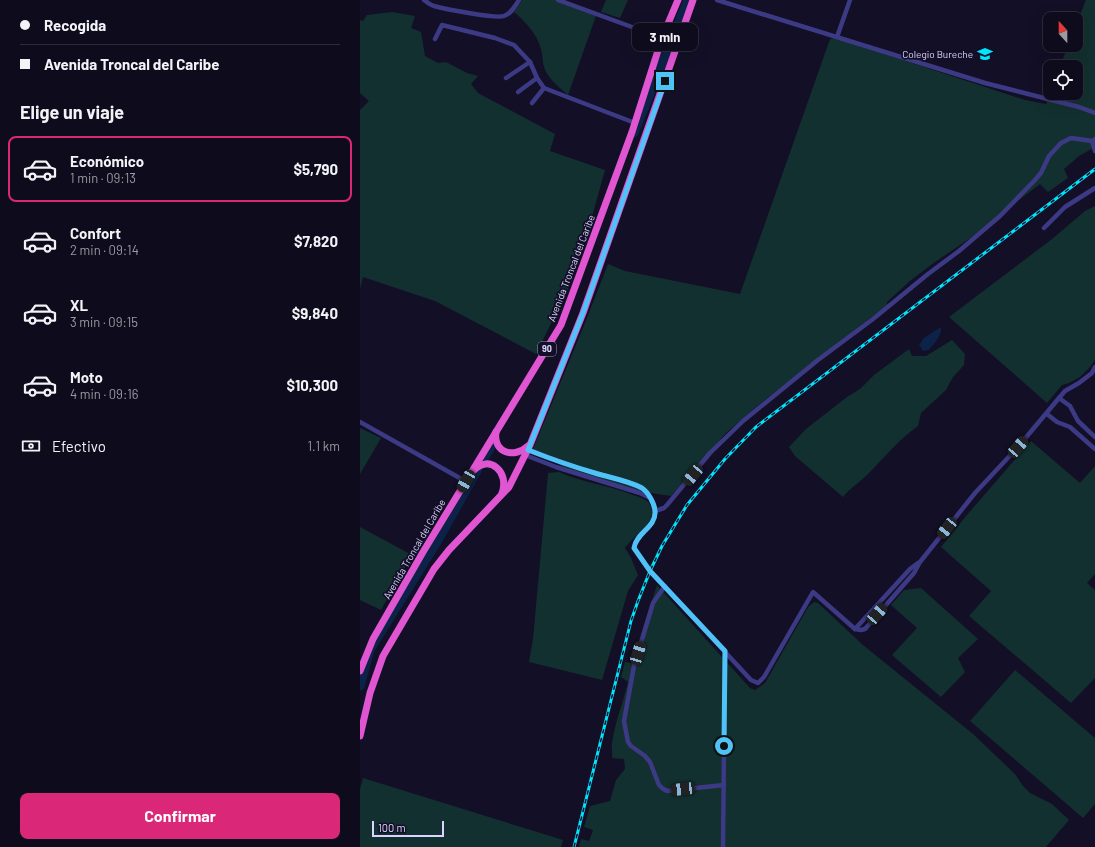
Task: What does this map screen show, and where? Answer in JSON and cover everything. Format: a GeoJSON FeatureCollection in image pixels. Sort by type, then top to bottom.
{"type":"FeatureCollection","features":[{"type":"Feature","properties":{"kind":"highway","name":"Avenida Troncal del Caribe"},"geometry":{"type":"LineString","coordinates":[[360,671],[373,639],[466,481],[561,325],[635,123],[662,38],[678,0]]}},
{"type":"Feature","properties":{"kind":"highway","name":"90"},"geometry":{"type":"LineString","coordinates":[[360,736],[370,693],[383,656],[434,569],[449,550],[509,487],[528,450],[583,313],[693,0]]}},
{"type":"Feature","properties":{"kind":"highway"},"geometry":{"type":"LineString","coordinates":[[496,431],[498,445],[505,452],[514,454],[528,450]]}},
{"type":"Feature","properties":{"kind":"highway"},"geometry":{"type":"LineString","coordinates":[[466,481],[477,467],[485,464],[492,465],[499,469],[504,475],[505,483],[500,497]]}},
{"type":"Feature","properties":{"kind":"street"},"geometry":{"type":"LineString","coordinates":[[419,0],[424,0],[433,6],[468,13],[499,16],[504,16],[512,11],[519,0]]}},
{"type":"Feature","properties":{"kind":"street"},"geometry":{"type":"LineString","coordinates":[[558,0],[662,38]]}},
{"type":"Feature","properties":{"kind":"street"},"geometry":{"type":"LineString","coordinates":[[717,0],[986,83],[1079,107],[1095,113]]}},
{"type":"Feature","properties":{"kind":"street"},"geometry":{"type":"LineString","coordinates":[[837,37],[850,0]]}},
{"type":"Feature","properties":{"kind":"street"},"geometry":{"type":"LineString","coordinates":[[435,39],[441,25],[443,25],[495,38],[514,45],[530,62],[537,78],[544,88],[635,123]]}},
{"type":"Feature","properties":{"kind":"street"},"geometry":{"type":"LineString","coordinates":[[506,78],[530,62]]}},
{"type":"Feature","properties":{"kind":"street"},"geometry":{"type":"LineString","coordinates":[[518,92],[537,78]]}},
{"type":"Feature","properties":{"kind":"street"},"geometry":{"type":"LineString","coordinates":[[532,103],[544,88]]}},
{"type":"Feature","properties":{"kind":"street"},"geometry":{"type":"LineString","coordinates":[[655,511],[664,508],[667,505],[710,453],[743,421],[818,360],[873,319],[959,251],[1000,216],[1034,182],[1041,173],[1049,156],[1061,143],[1071,138],[1094,140],[1095,151]]}},
{"type":"Feature","properties":{"kind":"street"},"geometry":{"type":"LineString","coordinates":[[1044,228],[1065,207],[1095,188]]}},
{"type":"Feature","properties":{"kind":"street"},"geometry":{"type":"LineString","coordinates":[[528,450],[556,467],[640,493],[652,500],[655,511],[654,518],[636,540],[634,548],[650,571],[751,680],[758,683],[764,677],[814,592],[855,629],[910,569],[920,562],[975,493],[1059,398],[1066,391],[1092,373],[1095,367]]}},
{"type":"Feature","properties":{"kind":"street"},"geometry":{"type":"LineString","coordinates":[[1059,398],[1070,406],[1078,421],[1095,437]]}},
{"type":"Feature","properties":{"kind":"street"},"geometry":{"type":"LineString","coordinates":[[1046,414],[1057,422],[1070,427],[1095,449]]}},
{"type":"Feature","properties":{"kind":"street"},"geometry":{"type":"LineString","coordinates":[[360,422],[466,481]]}},
{"type":"Feature","properties":{"kind":"street"},"geometry":{"type":"LineString","coordinates":[[665,586],[653,603],[634,666],[624,721],[628,742],[631,746],[646,756],[662,788],[667,791],[724,785]]}},
{"type":"Feature","properties":{"kind":"street"},"geometry":{"type":"LineString","coordinates":[[723,847],[725,651]]}},
{"type":"Feature","properties":{"kind":"green space"},"geometry":{"type":"Polygon","coordinates":[[[522,0],[564,0],[597,13],[568,95],[548,75],[544,67],[542,51],[537,38],[527,24],[514,12],[522,0]]]}},
{"type":"Feature","properties":{"kind":"green space"},"geometry":{"type":"Polygon","coordinates":[[[606,0],[628,0],[620,18],[601,12],[606,0]]]}},
{"type":"Feature","properties":{"kind":"green space"},"geometry":{"type":"Polygon","coordinates":[[[1086,0],[1095,0],[1095,147],[1079,156],[1064,169],[1068,178],[1048,192],[1040,184],[969,239],[910,281],[887,302],[887,305],[756,407],[727,432],[671,496],[644,492],[567,469],[533,449],[608,264],[625,271],[740,294],[830,39],[836,38],[1025,100],[1046,104],[1048,100],[1083,100],[1083,60],[1063,60],[1065,52],[1083,52],[1083,12],[1081,12],[1086,0]]]}},
{"type":"Feature","properties":{"kind":"green space"},"geometry":{"type":"Polygon","coordinates":[[[392,12],[415,16],[411,28],[421,32],[425,56],[438,63],[446,62],[467,73],[478,76],[471,84],[478,93],[555,134],[550,151],[605,170],[587,235],[571,283],[536,354],[435,301],[363,277],[360,289],[360,110],[369,101],[360,93],[360,20],[363,21],[367,15],[392,12]]]}},
{"type":"Feature","properties":{"kind":"green space"},"geometry":{"type":"Polygon","coordinates":[[[1095,206],[1095,360],[1080,377],[1062,385],[1047,403],[949,317],[1052,239],[1085,211],[1095,206]]]}},
{"type":"Feature","properties":{"kind":"green space"},"geometry":{"type":"Polygon","coordinates":[[[952,340],[965,354],[964,365],[953,377],[946,390],[921,413],[918,426],[898,443],[843,497],[795,456],[789,447],[806,429],[847,397],[860,389],[874,375],[909,349],[912,356],[926,356],[952,340]]]}},
{"type":"Feature","properties":{"kind":"green space"},"geometry":{"type":"Polygon","coordinates":[[[360,428],[381,438],[360,474],[360,428]]]}},
{"type":"Feature","properties":{"kind":"green space"},"geometry":{"type":"Polygon","coordinates":[[[1031,441],[1080,483],[1095,466],[1095,574],[1087,583],[1095,590],[1095,678],[1071,703],[969,616],[991,591],[941,547],[1031,441]]]}},
{"type":"Feature","properties":{"kind":"green space"},"geometry":{"type":"Polygon","coordinates":[[[559,472],[577,479],[640,497],[648,502],[652,509],[651,519],[625,548],[638,575],[628,591],[602,680],[529,662],[533,639],[548,473],[559,472]]]}},
{"type":"Feature","properties":{"kind":"green space"},"geometry":{"type":"Polygon","coordinates":[[[360,527],[412,555],[381,610],[360,600],[360,527]]]}},
{"type":"Feature","properties":{"kind":"green space"},"geometry":{"type":"Polygon","coordinates":[[[657,585],[750,688],[755,690],[765,683],[808,607],[814,602],[818,603],[863,645],[973,734],[1015,774],[1030,793],[1052,804],[1069,820],[1046,847],[579,847],[581,839],[589,841],[593,830],[584,827],[590,806],[610,801],[616,780],[625,769],[624,759],[612,758],[613,735],[628,682],[621,677],[625,662],[632,663],[657,585]]]}},
{"type":"Feature","properties":{"kind":"green space"},"geometry":{"type":"Polygon","coordinates":[[[921,588],[978,639],[958,658],[965,672],[941,697],[892,655],[917,628],[891,605],[904,590],[921,588]]]}},
{"type":"Feature","properties":{"kind":"green space"},"geometry":{"type":"Polygon","coordinates":[[[1015,670],[1095,738],[1095,804],[1083,818],[970,721],[1015,670]]]}},
{"type":"Feature","properties":{"kind":"green space"},"geometry":{"type":"Polygon","coordinates":[[[363,778],[563,840],[561,847],[360,847],[360,789],[363,778]]]}},
{"type":"Feature","properties":{"kind":"water"},"geometry":{"type":"Polygon","coordinates":[[[941,328],[941,331],[937,339],[929,350],[923,351],[919,345],[924,338],[941,328]]]}},
{"type":"Feature","properties":{"kind":"waterway"},"geometry":{"type":"LineString","coordinates":[[634,133],[688,0]]}},
{"type":"Feature","properties":{"kind":"waterway"},"geometry":{"type":"LineString","coordinates":[[482,462],[494,442]]}},
{"type":"Feature","properties":{"kind":"waterway"},"geometry":{"type":"LineString","coordinates":[[360,686],[370,650],[437,542],[478,469]]}},
{"type":"Feature","properties":{"kind":"railway"},"geometry":{"type":"LineString","coordinates":[[574,847],[631,621],[650,571],[662,546],[687,505],[725,459],[756,427],[1095,169]]}},
{"type":"Feature","properties":{"kind":"place","name":"Colegio Bureche"},"geometry":{"type":"Point","coordinates":[985,54]}},
{"type":"Feature","properties":{"kind":"route"},"geometry":{"type":"LineString","coordinates":[[665,81],[583,313],[528,450],[558,461],[624,481],[644,490],[648,497],[652,500],[655,511],[654,518],[650,525],[636,540],[634,548],[650,571],[725,651],[724,746]]}}]}
